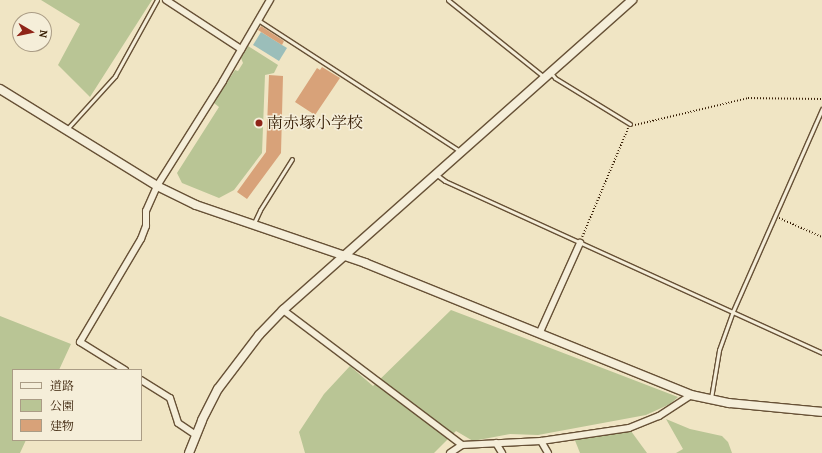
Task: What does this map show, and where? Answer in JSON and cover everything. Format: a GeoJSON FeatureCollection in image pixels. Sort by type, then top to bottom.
{"type":"FeatureCollection","features":[{"type":"Feature","properties":{"kind":"street"},"geometry":{"type":"LineString","coordinates":[[166,0],[241,49]]}},
{"type":"Feature","properties":{"kind":"street"},"geometry":{"type":"LineString","coordinates":[[123,369],[80,342],[141,239],[146,226],[146,211],[156,186],[270,0]]}},
{"type":"Feature","properties":{"kind":"street"},"geometry":{"type":"LineString","coordinates":[[189,453],[218,389],[259,335],[283,310],[632,0]]}},
{"type":"Feature","properties":{"kind":"street"},"geometry":{"type":"LineString","coordinates":[[0,89],[156,186],[196,205],[344,256],[540,332],[691,395],[710,400],[822,412]]}},
{"type":"Feature","properties":{"kind":"street"},"geometry":{"type":"LineString","coordinates":[[540,332],[580,243]]}},
{"type":"Feature","properties":{"kind":"street"},"geometry":{"type":"LineString","coordinates":[[283,310],[462,445]]}},
{"type":"Feature","properties":{"kind":"street"},"geometry":{"type":"LineString","coordinates":[[142,381],[170,398],[178,424],[196,435]]}},
{"type":"Feature","properties":{"kind":"street"},"geometry":{"type":"LineString","coordinates":[[450,453],[462,445],[541,441],[629,428],[659,416],[691,395]]}},
{"type":"Feature","properties":{"kind":"street"},"geometry":{"type":"LineString","coordinates":[[541,441],[548,453]]}},
{"type":"Feature","properties":{"kind":"street"},"geometry":{"type":"LineString","coordinates":[[496,443],[502,453]]}},
{"type":"Feature","properties":{"kind":"street"},"geometry":{"type":"LineString","coordinates":[[459,453],[462,445]]}},
{"type":"Feature","properties":{"kind":"lane"},"geometry":{"type":"LineString","coordinates":[[66,130],[115,76],[157,0]]}},
{"type":"Feature","properties":{"kind":"lane"},"geometry":{"type":"LineString","coordinates":[[448,0],[547,75],[555,78],[630,124]]}},
{"type":"Feature","properties":{"kind":"lane"},"geometry":{"type":"LineString","coordinates":[[258,20],[461,152]]}},
{"type":"Feature","properties":{"kind":"lane"},"geometry":{"type":"LineString","coordinates":[[710,400],[719,350],[733,311],[822,109]]}},
{"type":"Feature","properties":{"kind":"lane"},"geometry":{"type":"LineString","coordinates":[[254,225],[260,210],[292,159]]}},
{"type":"Feature","properties":{"kind":"lane"},"geometry":{"type":"LineString","coordinates":[[436,174],[445,181],[822,352]]}},
{"type":"Feature","properties":{"kind":"path"},"geometry":{"type":"LineString","coordinates":[[580,243],[630,124],[636,126],[748,98],[822,99]]}},
{"type":"Feature","properties":{"kind":"path"},"geometry":{"type":"LineString","coordinates":[[776,216],[822,237]]}},
{"type":"Feature","properties":{"kind":"green space"},"geometry":{"type":"Polygon","coordinates":[[[41,0],[152,0],[90,97],[58,65],[80,24],[41,0]]]}},
{"type":"Feature","properties":{"kind":"green space"},"geometry":{"type":"Polygon","coordinates":[[[248,46],[278,65],[274,73],[265,75],[262,153],[234,190],[219,198],[182,183],[177,173],[219,107],[214,103],[235,70],[238,71],[243,63],[241,58],[248,46]]]}},
{"type":"Feature","properties":{"kind":"green space"},"geometry":{"type":"Polygon","coordinates":[[[451,310],[678,397],[670,404],[646,415],[538,435],[510,434],[473,441],[456,431],[434,453],[305,453],[299,432],[324,394],[350,366],[373,386],[451,310]]]}},
{"type":"Feature","properties":{"kind":"green space"},"geometry":{"type":"Polygon","coordinates":[[[0,316],[71,344],[59,369],[12,369],[12,441],[26,441],[20,453],[0,453],[0,316]]]}},
{"type":"Feature","properties":{"kind":"green space"},"geometry":{"type":"Polygon","coordinates":[[[666,419],[690,429],[722,436],[728,442],[732,453],[676,453],[683,449],[666,419]]]}},
{"type":"Feature","properties":{"kind":"green space"},"geometry":{"type":"Polygon","coordinates":[[[628,427],[647,453],[580,453],[574,438],[628,427]]]}},
{"type":"Feature","properties":{"kind":"water"},"geometry":{"type":"Polygon","coordinates":[[[261,32],[287,48],[279,61],[253,45],[261,32]]]}},
{"type":"Feature","properties":{"kind":"building"},"geometry":{"type":"Polygon","coordinates":[[[261,26],[284,41],[282,45],[258,30],[261,26]]]}},
{"type":"Feature","properties":{"kind":"building"},"geometry":{"type":"Polygon","coordinates":[[[322,67],[340,78],[315,115],[295,102],[317,68],[320,70],[322,67]]]}},
{"type":"Feature","properties":{"kind":"building"},"geometry":{"type":"Polygon","coordinates":[[[269,75],[283,76],[281,153],[247,199],[237,192],[266,152],[269,75]]]}},
{"type":"Feature","properties":{"kind":"place","name":"南赤塚小学校"},"geometry":{"type":"Point","coordinates":[259,123]}}]}
